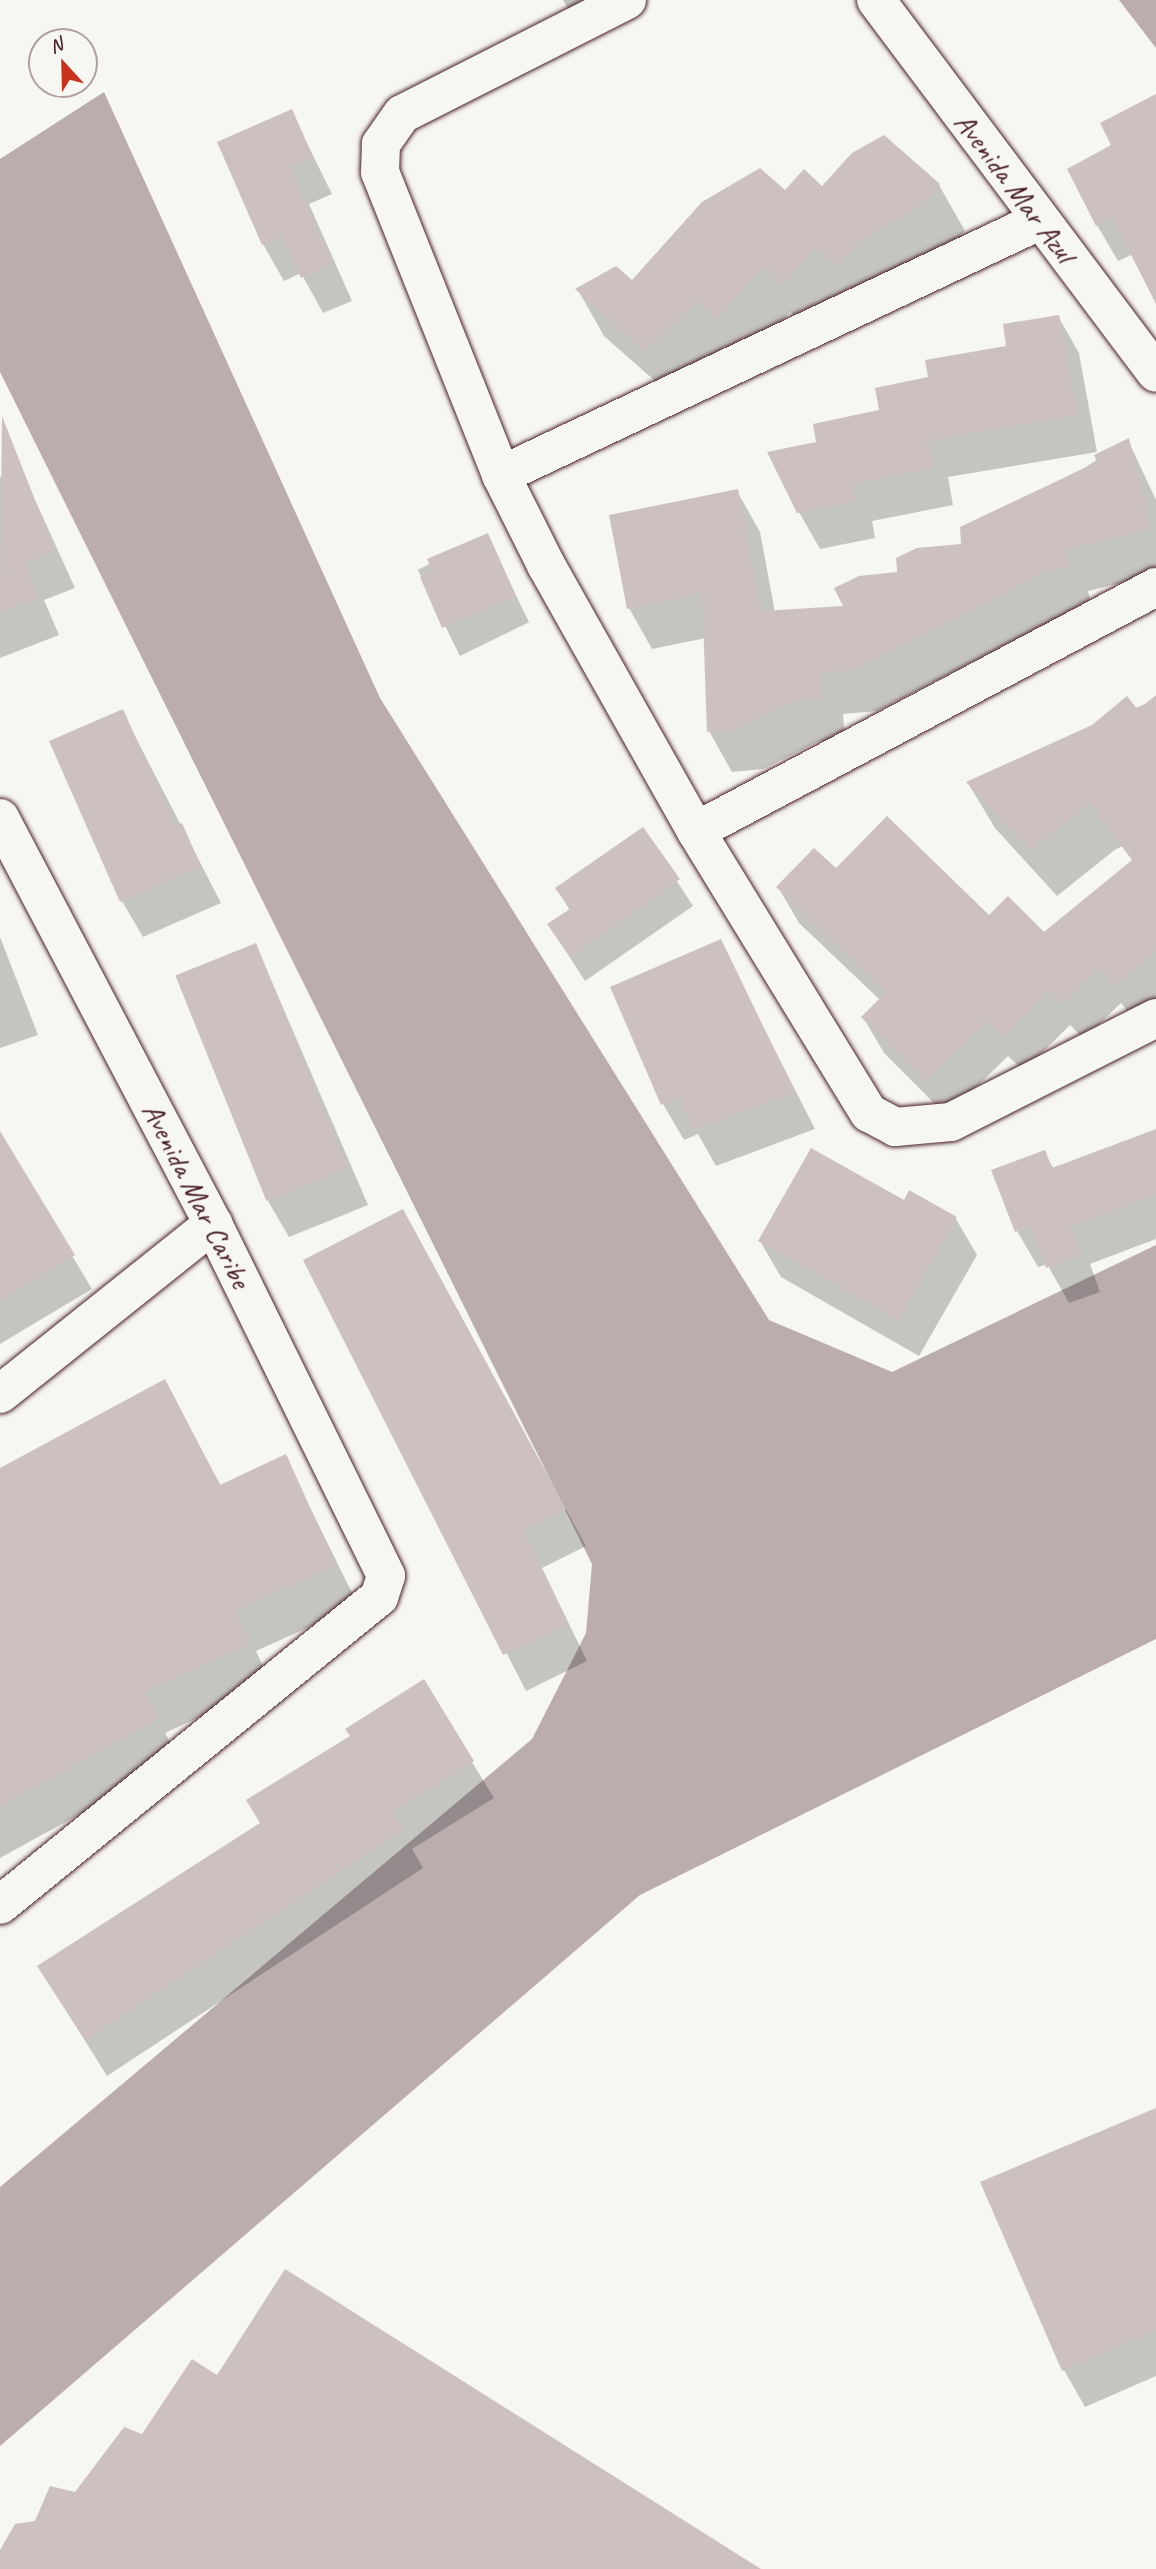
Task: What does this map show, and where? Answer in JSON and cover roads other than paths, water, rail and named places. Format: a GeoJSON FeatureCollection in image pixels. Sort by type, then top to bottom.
{"type":"FeatureCollection","features":[{"type":"Feature","properties":{"kind":"street"},"geometry":{"type":"LineString","coordinates":[[626,0],[402,114],[381,144],[380,172],[501,475],[696,831],[869,1113],[895,1127],[951,1122],[1156,1018]]}},
{"type":"Feature","properties":{"kind":"street","name":"Avenida Mar Azul"},"geometry":{"type":"LineString","coordinates":[[876,0],[1039,221],[1156,373]]}},
{"type":"Feature","properties":{"kind":"street"},"geometry":{"type":"LineString","coordinates":[[501,475],[1039,221]]}},
{"type":"Feature","properties":{"kind":"street"},"geometry":{"type":"LineString","coordinates":[[696,831],[1156,587]]}},
{"type":"Feature","properties":{"kind":"street","name":"Avenida Mar Caribe"},"geometry":{"type":"LineString","coordinates":[[0,819],[213,1224],[386,1576],[379,1597],[0,1905]]}},
{"type":"Feature","properties":{"kind":"street"},"geometry":{"type":"LineString","coordinates":[[0,1394],[213,1224]]}}]}
